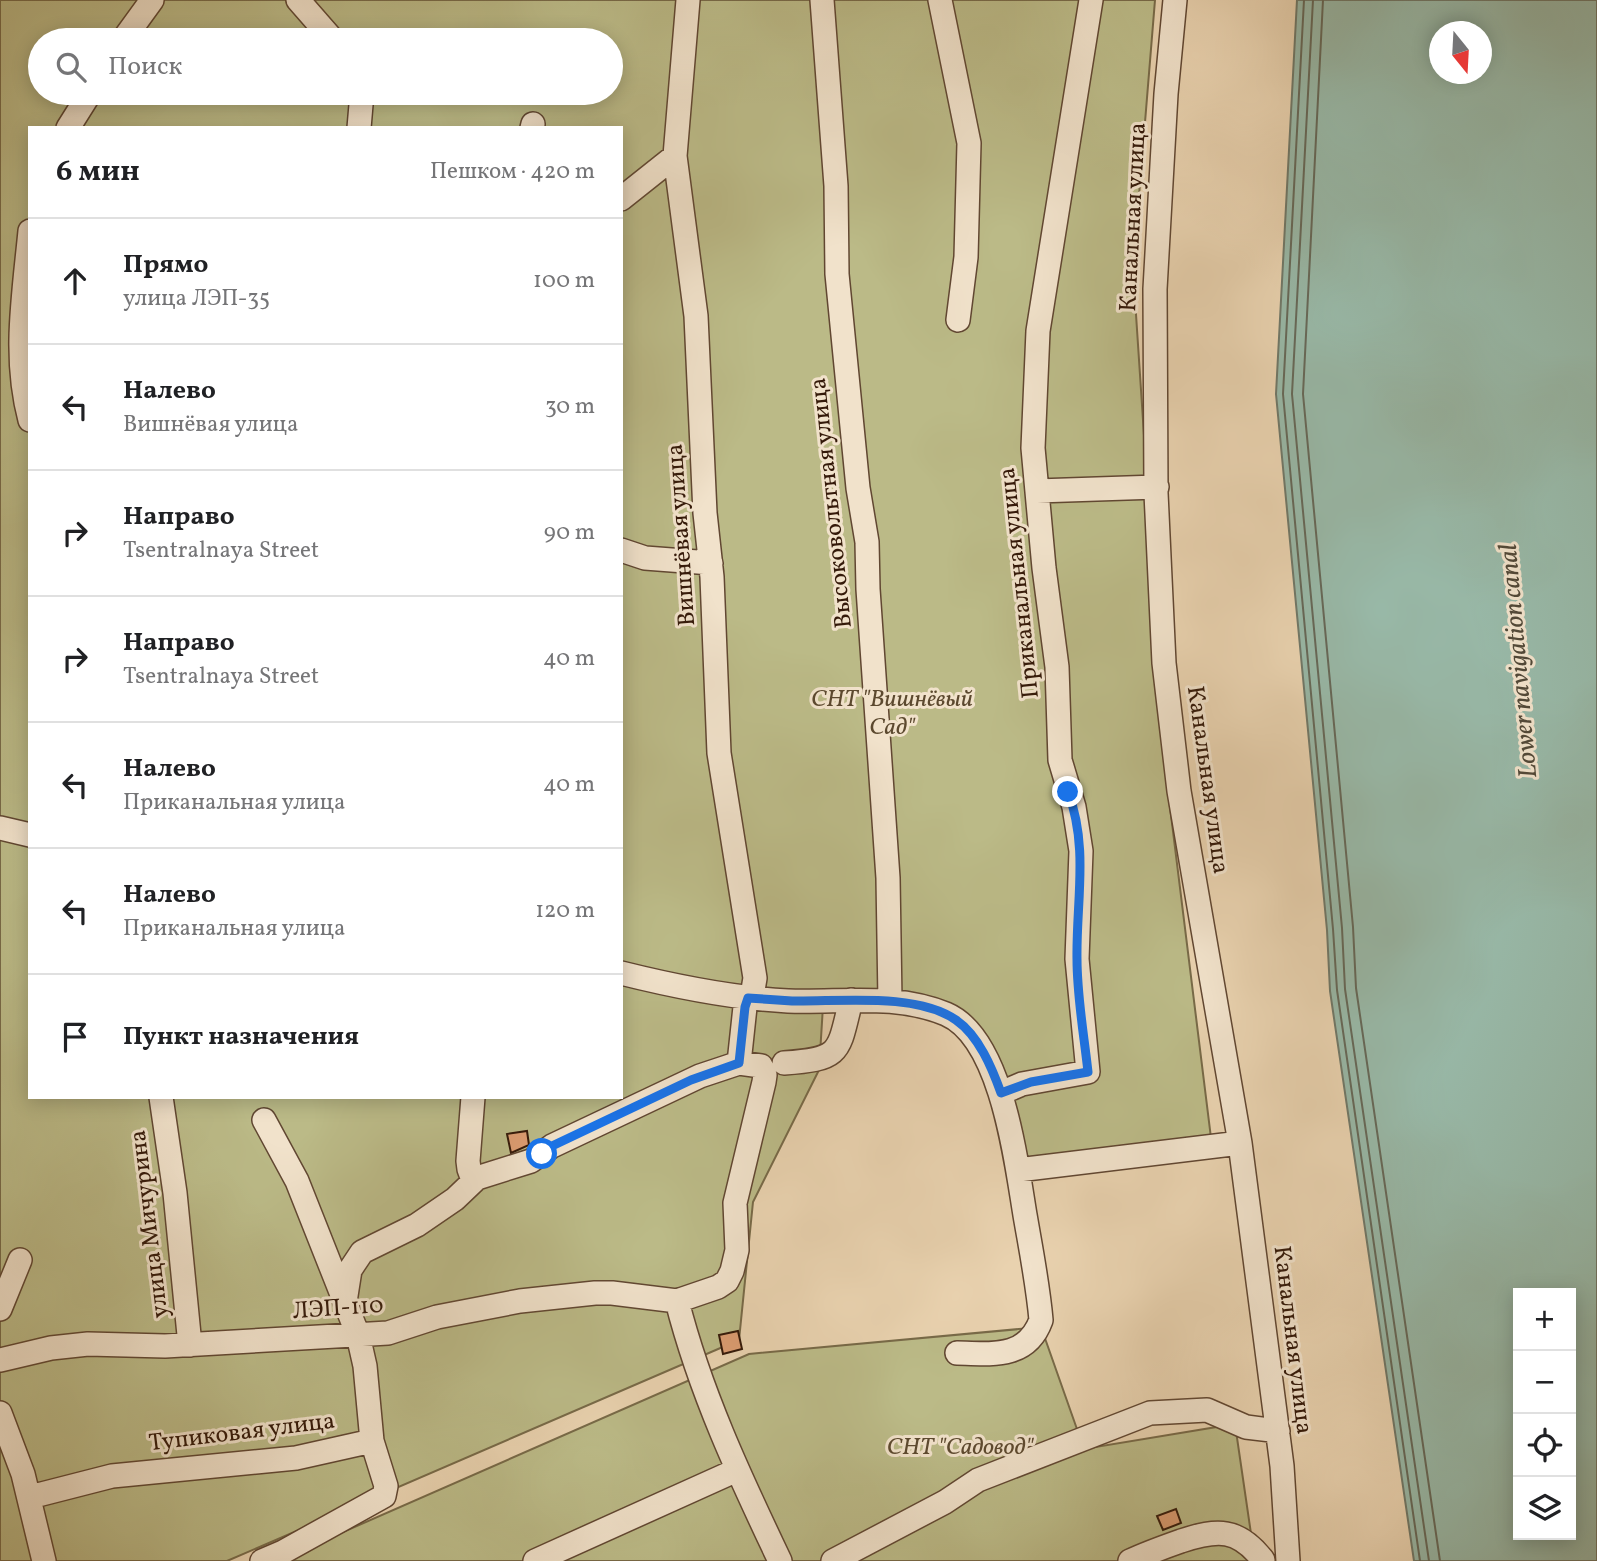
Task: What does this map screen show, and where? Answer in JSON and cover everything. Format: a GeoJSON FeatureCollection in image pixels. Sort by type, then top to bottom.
{"type":"FeatureCollection","features":[{"type":"Feature","properties":{"kind":"street"},"geometry":{"type":"LineString","coordinates":[[132,28],[152,0]]}},
{"type":"Feature","properties":{"kind":"street"},"geometry":{"type":"LineString","coordinates":[[298,0],[322,28]]}},
{"type":"Feature","properties":{"kind":"street","name":"Вишнёвая улица"},"geometry":{"type":"LineString","coordinates":[[688,0],[675,156],[696,316],[719,753],[753,965],[754,985],[745,1007],[739,1063]]}},
{"type":"Feature","properties":{"kind":"street","name":"Высоковольтная улица"},"geometry":{"type":"LineString","coordinates":[[822,0],[836,186],[837,274],[858,488],[867,542],[888,878],[890,1001]]}},
{"type":"Feature","properties":{"kind":"street"},"geometry":{"type":"LineString","coordinates":[[940,0],[969,144],[966,257],[958,320]]}},
{"type":"Feature","properties":{"kind":"street","name":"Приканальная улица"},"geometry":{"type":"LineString","coordinates":[[1001,1093],[1031,1082],[1088,1072],[1077,959],[1081,851],[1060,760],[1057,667],[1033,448],[1038,331],[1091,0]]}},
{"type":"Feature","properties":{"kind":"street","name":"Канальная улица"},"geometry":{"type":"LineString","coordinates":[[1175,0],[1166,94],[1155,289],[1157,487],[1163,652],[1180,791],[1240,1143],[1278,1431],[1288,1559]]}},
{"type":"Feature","properties":{"kind":"street"},"geometry":{"type":"LineString","coordinates":[[69,126],[82,105]]}},
{"type":"Feature","properties":{"kind":"street"},"geometry":{"type":"LineString","coordinates":[[359,126],[361,105]]}},
{"type":"Feature","properties":{"kind":"street"},"geometry":{"type":"LineString","coordinates":[[623,197],[675,156]]}},
{"type":"Feature","properties":{"kind":"street"},"geometry":{"type":"LineString","coordinates":[[28,250],[20,326],[21,374],[28,409]]}},
{"type":"Feature","properties":{"kind":"street"},"geometry":{"type":"LineString","coordinates":[[1037,491],[1157,487]]}},
{"type":"Feature","properties":{"kind":"street"},"geometry":{"type":"LineString","coordinates":[[623,551],[645,558],[711,563]]}},
{"type":"Feature","properties":{"kind":"street"},"geometry":{"type":"LineString","coordinates":[[0,828],[28,835]]}},
{"type":"Feature","properties":{"kind":"street"},"geometry":{"type":"LineString","coordinates":[[623,973],[699,991],[748,998],[790,1001],[890,1001],[924,1007],[958,1021],[984,1054],[1001,1093],[1018,1170],[1041,1320],[1036,1334],[1029,1342],[1013,1350],[998,1354],[957,1353]]}},
{"type":"Feature","properties":{"kind":"street"},"geometry":{"type":"LineString","coordinates":[[345,1302],[350,1270],[362,1252],[417,1226],[456,1199],[473,1181],[531,1161],[552,1146],[691,1080],[739,1063],[774,1066],[822,1059],[836,1050],[841,1040],[851,1000]]}},
{"type":"Feature","properties":{"kind":"street"},"geometry":{"type":"LineString","coordinates":[[774,1066],[764,1082],[735,1203],[737,1250],[732,1271],[727,1281],[718,1287],[677,1301],[699,1375],[737,1470],[780,1561]]}},
{"type":"Feature","properties":{"kind":"street","name":"улица Мичурина"},"geometry":{"type":"LineString","coordinates":[[161,1099],[175,1193],[190,1345]]}},
{"type":"Feature","properties":{"kind":"street"},"geometry":{"type":"LineString","coordinates":[[473,1099],[468,1161],[473,1181]]}},
{"type":"Feature","properties":{"kind":"street","name":"Тупиковая улица"},"geometry":{"type":"LineString","coordinates":[[30,1497],[112,1476],[305,1457],[372,1441],[365,1366],[358,1335],[297,1181],[264,1120]]}},
{"type":"Feature","properties":{"kind":"street"},"geometry":{"type":"LineString","coordinates":[[1018,1170],[1240,1143]]}},
{"type":"Feature","properties":{"kind":"street"},"geometry":{"type":"LineString","coordinates":[[0,1310],[20,1260]]}},
{"type":"Feature","properties":{"kind":"street","name":"ЛЭП-110"},"geometry":{"type":"LineString","coordinates":[[0,1360],[67,1346],[190,1345],[388,1333],[436,1317],[570,1296],[612,1293],[677,1301]]}},
{"type":"Feature","properties":{"kind":"street"},"geometry":{"type":"LineString","coordinates":[[832,1561],[945,1502],[978,1480],[1150,1413],[1207,1410],[1246,1427],[1278,1431]]}},
{"type":"Feature","properties":{"kind":"street"},"geometry":{"type":"LineString","coordinates":[[0,1413],[30,1497],[44,1561]]}},
{"type":"Feature","properties":{"kind":"street"},"geometry":{"type":"LineString","coordinates":[[262,1561],[384,1496],[386,1486],[372,1441]]}},
{"type":"Feature","properties":{"kind":"street"},"geometry":{"type":"LineString","coordinates":[[535,1561],[737,1470]]}},
{"type":"Feature","properties":{"kind":"street"},"geometry":{"type":"LineString","coordinates":[[1130,1561],[1206,1533],[1221,1532],[1234,1535],[1249,1544],[1263,1560],[1288,1559]]}},
{"type":"Feature","properties":{"kind":"green space","name":"СНТ \"Вишнёвый Сад\""},"geometry":{"type":"Polygon","coordinates":[[[0,0],[1155,0],[1133,269],[1167,783],[1211,1138],[1055,1163],[1011,1158],[989,1065],[958,1015],[824,990],[819,1070],[753,1202],[739,1340],[227,1561],[0,1561],[0,0]]]}},
{"type":"Feature","properties":{"kind":"green space","name":"СНТ \"Садовод\""},"geometry":{"type":"Polygon","coordinates":[[[1041,1327],[1084,1449],[1235,1424],[1255,1561],[277,1561],[749,1354],[1041,1327]]]}},
{"type":"Feature","properties":{"kind":"water","name":"Lower navigation canal"},"geometry":{"type":"Polygon","coordinates":[[[1297,0],[1597,0],[1597,1561],[1414,1561],[1330,991],[1327,930],[1276,394],[1297,0]]]}},
{"type":"Feature","properties":{"kind":"building"},"geometry":{"type":"Polygon","coordinates":[[[527,1131],[529,1145],[511,1153],[507,1134],[527,1131]]]}},
{"type":"Feature","properties":{"kind":"building"},"geometry":{"type":"Polygon","coordinates":[[[738,1331],[742,1349],[723,1354],[719,1335],[738,1331]]]}},
{"type":"Feature","properties":{"kind":"building"},"geometry":{"type":"Polygon","coordinates":[[[1176,1509],[1181,1523],[1163,1530],[1157,1516],[1176,1509]]]}},
{"type":"Feature","properties":{"kind":"route"},"geometry":{"type":"LineString","coordinates":[[542,1154],[552,1146],[691,1080],[739,1063],[748,998],[790,1001],[890,1001],[946,1014],[958,1021],[971,1035],[984,1054],[1001,1093],[1031,1082],[1088,1072],[1077,959],[1081,851],[1068,792]]}}]}
